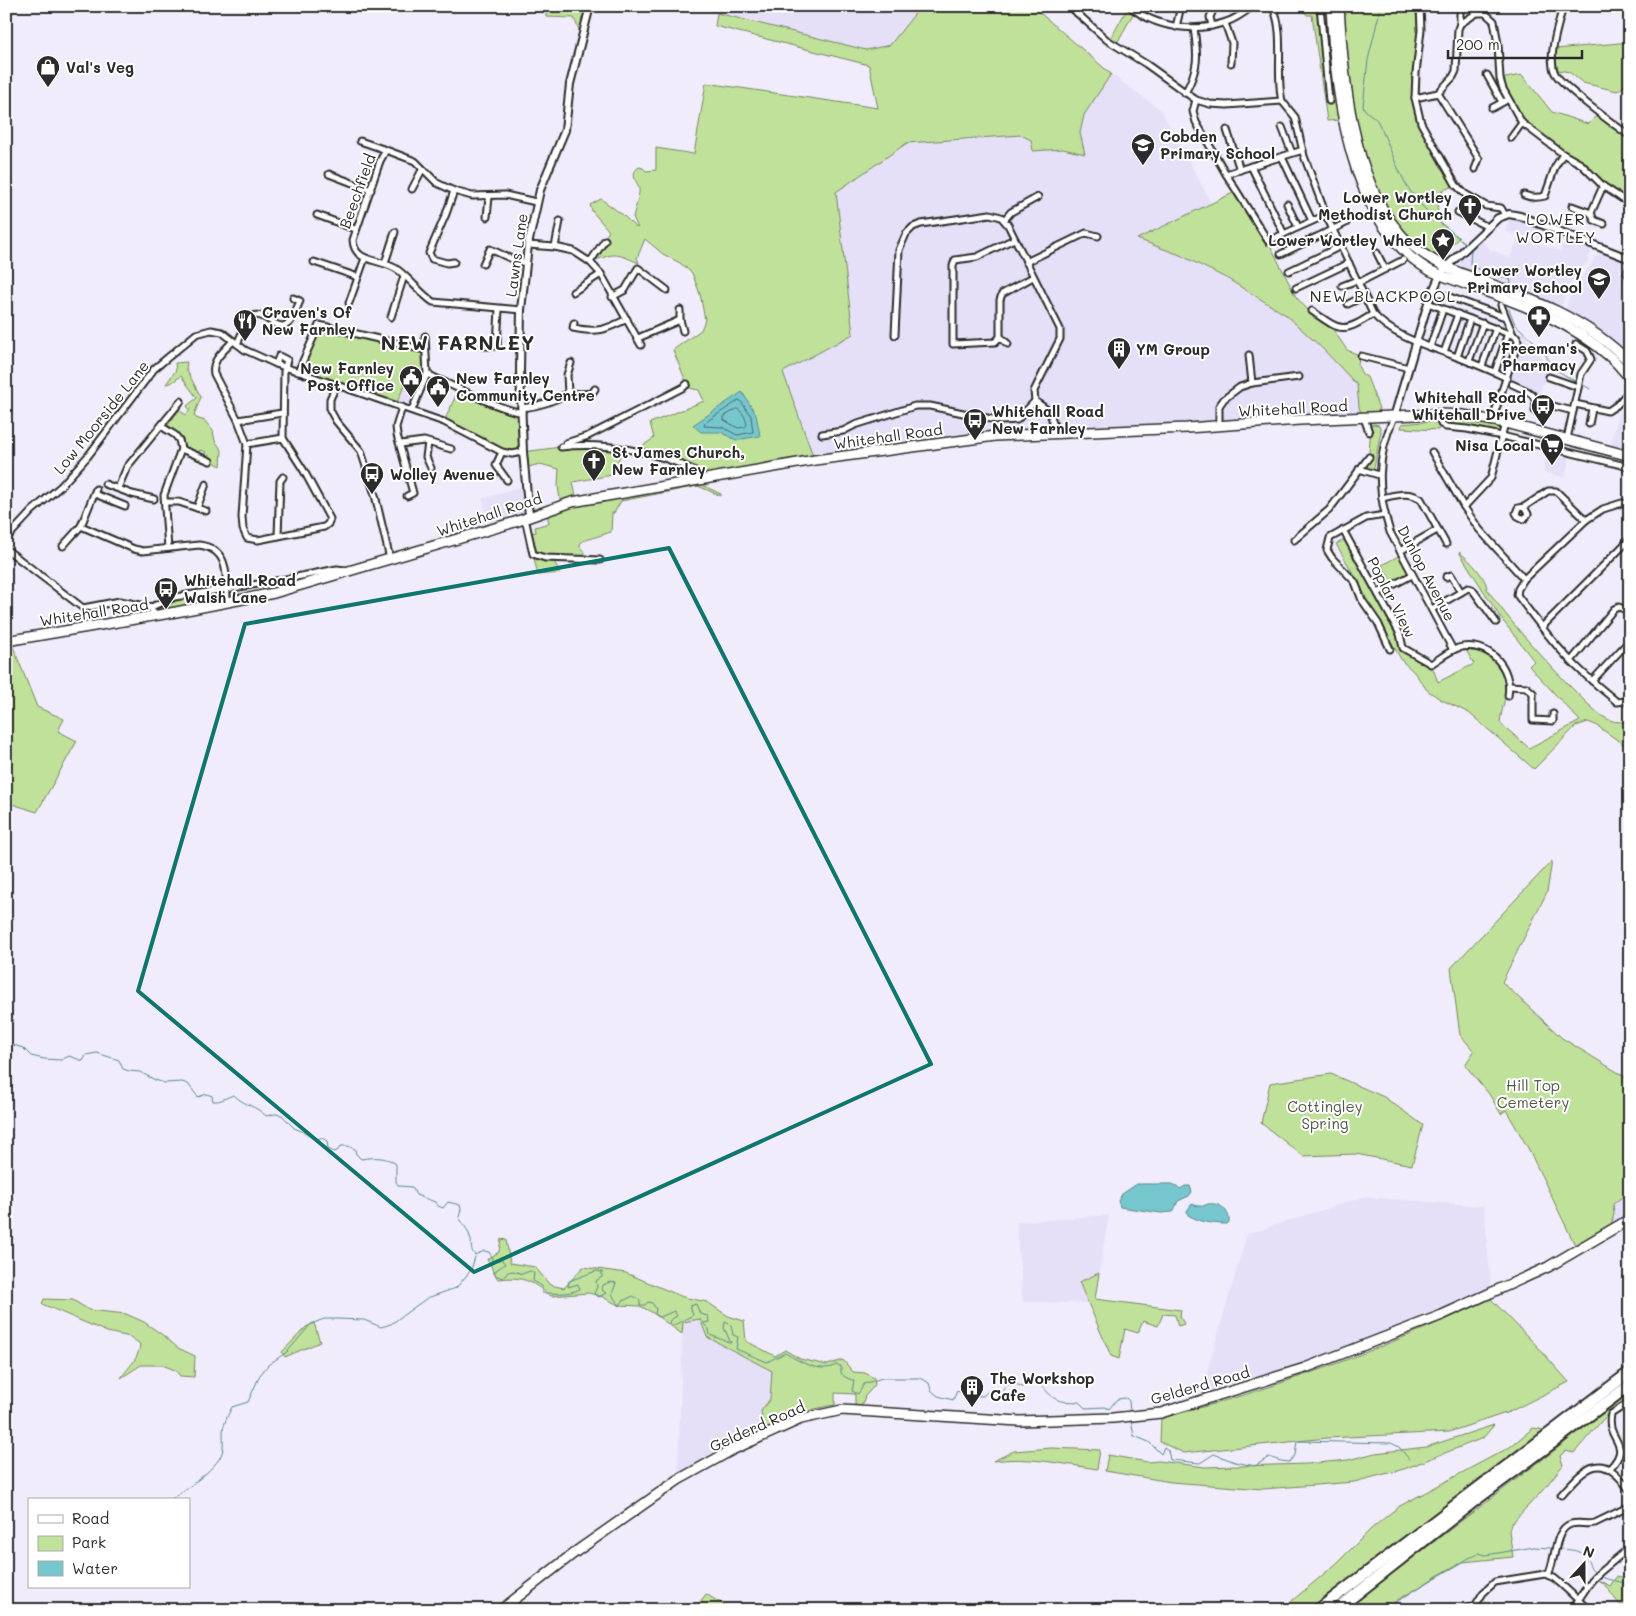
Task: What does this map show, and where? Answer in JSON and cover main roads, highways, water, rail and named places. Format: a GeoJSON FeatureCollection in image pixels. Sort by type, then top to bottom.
{"type":"FeatureCollection","features":[{"type":"Feature","properties":{"kind":"highway"},"geometry":{"type":"LineString","coordinates":[[1336,1610],[1558,1433],[1630,1372]]}},
{"type":"Feature","properties":{"kind":"highway"},"geometry":{"type":"LineString","coordinates":[[1558,1433],[1630,1385]]}},
{"type":"Feature","properties":{"kind":"highway"},"geometry":{"type":"LineString","coordinates":[[1318,1610],[1549,1440]]}},
{"type":"Feature","properties":{"kind":"main road"},"geometry":{"type":"LineString","coordinates":[[1331,6],[1333,48],[1344,122],[1357,172],[1372,206],[1396,243],[1419,264],[1440,275],[1555,319],[1600,348],[1630,378]]}},
{"type":"Feature","properties":{"kind":"main road"},"geometry":{"type":"LineString","coordinates":[[1339,6],[1341,45],[1348,97],[1365,168],[1378,203],[1399,232],[1426,255],[1440,275]]}},
{"type":"Feature","properties":{"kind":"main road"},"geometry":{"type":"LineString","coordinates":[[1426,255],[1463,273],[1565,315],[1615,347],[1630,363]]}},
{"type":"Feature","properties":{"kind":"main road"},"geometry":{"type":"LineString","coordinates":[[1447,266],[1454,280]]}},
{"type":"Feature","properties":{"kind":"main road","name":"Whitehall Road"},"geometry":{"type":"LineString","coordinates":[[6,641],[227,603],[274,593],[353,571],[572,502],[815,460],[986,437],[1394,418],[1440,414],[1463,415],[1505,423],[1630,456]]}},
{"type":"Feature","properties":{"kind":"main road","name":"Gelderd Road"},"geometry":{"type":"LineString","coordinates":[[501,1610],[574,1553],[678,1480],[732,1450],[801,1419],[842,1410],[1019,1421],[1113,1418],[1161,1413],[1304,1368],[1442,1315],[1548,1266],[1630,1219]]}},
{"type":"Feature","properties":{"kind":"water"},"geometry":{"type":"Polygon","coordinates":[[[742,392],[756,414],[760,436],[736,440],[721,432],[701,432],[693,425],[742,392]]]}},
{"type":"Feature","properties":{"kind":"water"},"geometry":{"type":"Polygon","coordinates":[[[1137,1184],[1172,1184],[1180,1189],[1190,1186],[1192,1192],[1189,1196],[1178,1201],[1173,1212],[1161,1213],[1120,1207],[1118,1201],[1122,1194],[1137,1184]]]}},
{"type":"Feature","properties":{"kind":"water"},"geometry":{"type":"Polygon","coordinates":[[[1192,1204],[1202,1206],[1216,1204],[1226,1211],[1229,1222],[1227,1224],[1212,1223],[1192,1217],[1188,1215],[1187,1211],[1192,1204]]]}},
{"type":"Feature","properties":{"kind":"waterway"},"geometry":{"type":"LineString","coordinates":[[1381,6],[1368,60],[1363,106],[1378,122],[1409,189],[1428,212],[1467,245]]}},
{"type":"Feature","properties":{"kind":"waterway"},"geometry":{"type":"LineString","coordinates":[[1470,248],[1470,264],[1475,268],[1511,280],[1510,286]]}},
{"type":"Feature","properties":{"kind":"waterway"},"geometry":{"type":"LineString","coordinates":[[1509,309],[1515,324],[1543,350],[1553,368],[1578,383]]}},
{"type":"Feature","properties":{"kind":"waterway"},"geometry":{"type":"LineString","coordinates":[[1582,384],[1590,389]]}},
{"type":"Feature","properties":{"kind":"waterway"},"geometry":{"type":"LineString","coordinates":[[6,1043],[23,1048],[31,1056],[44,1059],[61,1060],[69,1056],[83,1061],[86,1055],[97,1053],[119,1060],[123,1069],[140,1072],[155,1080],[165,1083],[182,1082],[188,1084],[198,1097],[207,1094],[212,1096],[213,1101],[216,1101],[234,1095],[266,1116],[282,1115],[294,1128],[306,1133],[313,1139],[322,1138],[327,1141],[328,1149],[334,1152],[341,1146],[348,1146],[355,1149],[356,1154],[361,1159],[379,1158],[392,1161],[396,1164],[396,1182],[399,1186],[412,1187],[416,1195],[435,1202],[443,1208],[448,1202],[460,1205],[459,1218],[469,1234],[473,1253],[475,1255],[484,1251],[489,1252],[492,1261],[501,1259],[505,1264],[495,1271],[495,1275],[503,1278],[508,1272],[513,1271],[522,1274],[530,1271],[534,1273],[533,1281],[542,1286],[542,1293],[575,1291],[580,1289],[578,1284],[568,1287],[569,1281],[596,1271],[602,1272],[602,1277],[596,1281],[597,1287],[594,1294],[599,1297],[606,1293],[602,1290],[603,1285],[610,1282],[616,1283],[612,1294],[619,1306],[623,1301],[633,1296],[640,1300],[640,1305],[645,1305],[648,1302],[652,1303],[656,1309],[655,1314],[660,1317],[674,1311],[677,1316],[670,1320],[669,1324],[674,1325],[693,1315],[690,1306],[696,1304],[700,1314],[708,1316],[709,1322],[703,1323],[709,1329],[710,1335],[731,1343],[724,1328],[725,1322],[731,1325],[733,1335],[738,1337],[736,1349],[767,1362],[785,1353],[803,1363],[817,1367],[841,1366],[841,1373],[854,1381],[852,1391],[858,1394],[864,1384],[882,1378],[921,1378],[929,1383],[931,1390],[938,1396],[953,1400],[957,1391],[968,1395],[983,1396],[989,1390],[1002,1393],[1005,1386],[1013,1383],[1023,1387],[1034,1383],[1041,1385],[1057,1400],[1079,1402],[1085,1408],[1105,1407],[1109,1409],[1117,1399],[1126,1398],[1129,1401],[1130,1412]]}},
{"type":"Feature","properties":{"kind":"waterway"},"geometry":{"type":"LineString","coordinates":[[173,1498],[214,1466],[222,1453],[224,1426],[232,1407],[248,1402],[260,1375],[268,1365],[288,1351],[311,1324],[324,1319],[364,1320],[381,1327],[391,1324],[427,1298],[456,1288],[471,1270],[475,1257]]}},
{"type":"Feature","properties":{"kind":"waterway"},"geometry":{"type":"LineString","coordinates":[[1131,1421],[1134,1436],[1149,1442],[1161,1454],[1164,1447],[1168,1450],[1170,1460],[1200,1463],[1214,1454],[1235,1462],[1255,1466],[1269,1457],[1289,1462],[1295,1455],[1297,1441],[1391,1443],[1399,1447],[1409,1459]]}},
{"type":"Feature","properties":{"kind":"waterway"},"geometry":{"type":"LineString","coordinates":[[1384,1610],[1437,1576],[1478,1553],[1486,1555],[1534,1547],[1551,1548]]}},
{"type":"Feature","properties":{"kind":"waterway"},"geometry":{"type":"LineString","coordinates":[[1559,1549],[1574,1550],[1584,1554],[1591,1569],[1596,1574]]}},
{"type":"Feature","properties":{"kind":"waterway"},"geometry":{"type":"LineString","coordinates":[[1599,1576],[1627,1584],[1630,1587]]}},
{"type":"Feature","properties":{"kind":"place","name":"Val's Veg"},"geometry":{"type":"Point","coordinates":[48,88]}},
{"type":"Feature","properties":{"kind":"place","name":"Cobden Primary School"},"geometry":{"type":"Point","coordinates":[1143,166]}},
{"type":"Feature","properties":{"kind":"place","name":"Lower Wortley Methodist Church"},"geometry":{"type":"Point","coordinates":[1470,227]}},
{"type":"Feature","properties":{"kind":"place","name":"Lower Wortley Wheel"},"geometry":{"type":"Point","coordinates":[1443,261]}},
{"type":"Feature","properties":{"kind":"place","name":"Lower Wortley Primary School"},"geometry":{"type":"Point","coordinates":[1599,300]}},
{"type":"Feature","properties":{"kind":"place","name":"Freeman's Pharmacy"},"geometry":{"type":"Point","coordinates":[1539,338]}},
{"type":"Feature","properties":{"kind":"place","name":"Craven's Of New Farnley"},"geometry":{"type":"Point","coordinates":[245,342]}},
{"type":"Feature","properties":{"kind":"place","name":"YM Group"},"geometry":{"type":"Point","coordinates":[1119,370]}},
{"type":"Feature","properties":{"kind":"place","name":"New Farnley Post Office"},"geometry":{"type":"Point","coordinates":[411,398]}},
{"type":"Feature","properties":{"kind":"place","name":"New Farnley Community Centre"},"geometry":{"type":"Point","coordinates":[438,408]}},
{"type":"Feature","properties":{"kind":"place","name":"Whitehall Road Whitehall Drive"},"geometry":{"type":"Point","coordinates":[1543,427]}},
{"type":"Feature","properties":{"kind":"place","name":"Whitehall Road New Farnley"},"geometry":{"type":"Point","coordinates":[975,441]}},
{"type":"Feature","properties":{"kind":"place","name":"Nisa Local"},"geometry":{"type":"Point","coordinates":[1552,466]}},
{"type":"Feature","properties":{"kind":"place","name":"St James Church, New Farnley"},"geometry":{"type":"Point","coordinates":[594,482]}},
{"type":"Feature","properties":{"kind":"place","name":"Wolley Avenue"},"geometry":{"type":"Point","coordinates":[372,495]}},
{"type":"Feature","properties":{"kind":"place","name":"Whitehall Road Walsh Lane"},"geometry":{"type":"Point","coordinates":[166,610]}},
{"type":"Feature","properties":{"kind":"place","name":"The Workshop Cafe"},"geometry":{"type":"Point","coordinates":[972,1408]}},
{"type":"Feature","properties":{"kind":"district","name":"LOWER WORTLEY"},"geometry":{"type":"Point","coordinates":[1556,227]}},
{"type":"Feature","properties":{"kind":"district","name":"NEW BLACKPOOL"},"geometry":{"type":"Point","coordinates":[1383,295]}},
{"type":"Feature","properties":{"kind":"district","name":"NEW FARNLEY"},"geometry":{"type":"Point","coordinates":[458,342]}},
{"type":"Feature","properties":{"kind":"park label","name":"Hill Top Cemetery"},"geometry":{"type":"Point","coordinates":[1533,1094]}},
{"type":"Feature","properties":{"kind":"park label","name":"Cottingley Spring"},"geometry":{"type":"Point","coordinates":[1325,1114]}}]}
